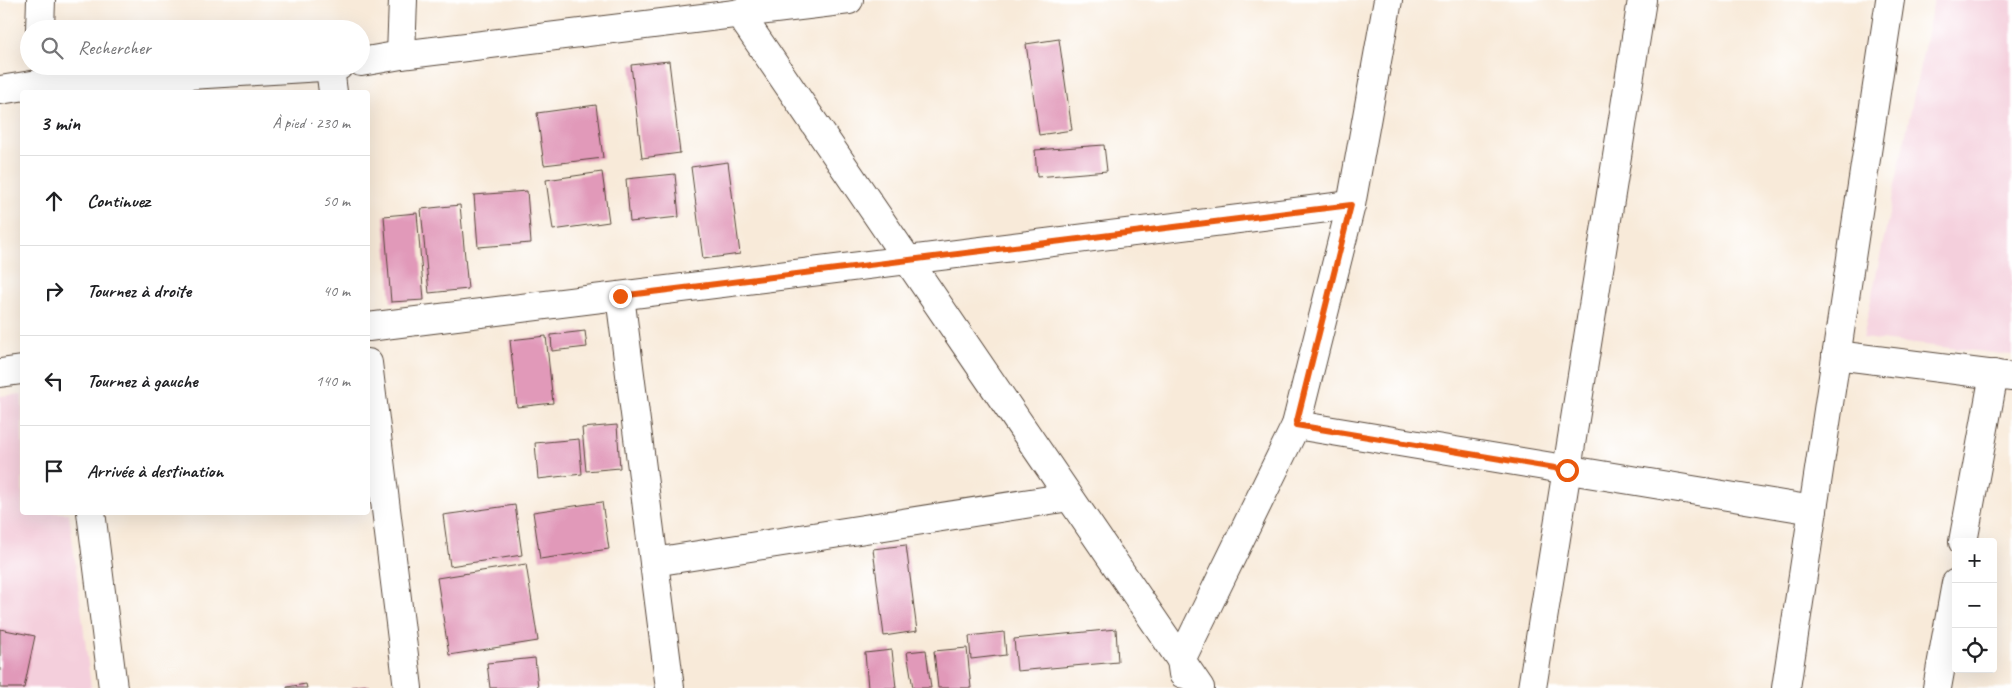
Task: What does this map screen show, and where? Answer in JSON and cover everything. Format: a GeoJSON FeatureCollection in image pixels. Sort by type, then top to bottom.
{"type":"FeatureCollection","features":[{"type":"Feature","properties":{"kind":"street"},"geometry":{"type":"LineString","coordinates":[[40,20],[41,0]]}},
{"type":"Feature","properties":{"kind":"street"},"geometry":{"type":"LineString","coordinates":[[401,56],[403,0]]}},
{"type":"Feature","properties":{"kind":"street"},"geometry":{"type":"LineString","coordinates":[[370,61],[845,0]]}},
{"type":"Feature","properties":{"kind":"street"},"geometry":{"type":"LineString","coordinates":[[1184,688],[1181,660],[1296,425],[1351,205],[1388,0]]}},
{"type":"Feature","properties":{"kind":"street"},"geometry":{"type":"LineString","coordinates":[[1532,688],[1642,0]]}},
{"type":"Feature","properties":{"kind":"street"},"geometry":{"type":"LineString","coordinates":[[1786,688],[1890,0]]}},
{"type":"Feature","properties":{"kind":"street"},"geometry":{"type":"LineString","coordinates":[[739,14],[1200,688]]}},
{"type":"Feature","properties":{"kind":"street"},"geometry":{"type":"LineString","coordinates":[[0,90],[38,81],[334,76]]}},
{"type":"Feature","properties":{"kind":"street"},"geometry":{"type":"LineString","coordinates":[[370,327],[1351,205]]}},
{"type":"Feature","properties":{"kind":"street"},"geometry":{"type":"LineString","coordinates":[[620,296],[670,688]]}},
{"type":"Feature","properties":{"kind":"street"},"geometry":{"type":"LineString","coordinates":[[1836,355],[2003,375],[1964,538]]}},
{"type":"Feature","properties":{"kind":"street"},"geometry":{"type":"LineString","coordinates":[[0,373],[20,370]]}},
{"type":"Feature","properties":{"kind":"street"},"geometry":{"type":"LineString","coordinates":[[370,379],[408,688]]}},
{"type":"Feature","properties":{"kind":"street"},"geometry":{"type":"LineString","coordinates":[[1296,425],[1813,510]]}},
{"type":"Feature","properties":{"kind":"street"},"geometry":{"type":"LineString","coordinates":[[654,562],[1069,496]]}},
{"type":"Feature","properties":{"kind":"street"},"geometry":{"type":"LineString","coordinates":[[92,515],[113,688]]}},
{"type":"Feature","properties":{"kind":"street"},"geometry":{"type":"LineString","coordinates":[[1938,687],[1956,583]]}},
{"type":"Feature","properties":{"kind":"shaded area"},"geometry":{"type":"Polygon","coordinates":[[[1934,0],[2012,0],[2012,355],[1863,338],[1934,0]]]}},
{"type":"Feature","properties":{"kind":"shaded area"},"geometry":{"type":"Polygon","coordinates":[[[20,394],[20,515],[69,515],[91,688],[0,688],[0,396],[20,394]]]}},
{"type":"Feature","properties":{"kind":"building"},"geometry":{"type":"Polygon","coordinates":[[[1059,39],[1072,130],[1039,135],[1026,44],[1059,39]]]}},
{"type":"Feature","properties":{"kind":"building"},"geometry":{"type":"Polygon","coordinates":[[[669,61],[680,153],[642,158],[631,65],[669,61]]]}},
{"type":"Feature","properties":{"kind":"building"},"geometry":{"type":"Polygon","coordinates":[[[596,105],[603,158],[544,165],[537,113],[596,105]]]}},
{"type":"Feature","properties":{"kind":"building"},"geometry":{"type":"Polygon","coordinates":[[[1104,145],[1107,171],[1037,177],[1035,150],[1104,145]]]}},
{"type":"Feature","properties":{"kind":"building"},"geometry":{"type":"Polygon","coordinates":[[[728,162],[740,254],[703,259],[691,167],[728,162]]]}},
{"type":"Feature","properties":{"kind":"building"},"geometry":{"type":"Polygon","coordinates":[[[602,172],[609,222],[553,230],[546,180],[602,172]]]}},
{"type":"Feature","properties":{"kind":"building"},"geometry":{"type":"Polygon","coordinates":[[[675,174],[679,217],[630,222],[626,179],[675,174]]]}},
{"type":"Feature","properties":{"kind":"building"},"geometry":{"type":"Polygon","coordinates":[[[527,191],[531,243],[478,247],[474,195],[527,191]]]}},
{"type":"Feature","properties":{"kind":"building"},"geometry":{"type":"Polygon","coordinates":[[[460,205],[468,289],[429,293],[421,209],[460,205]]]}},
{"type":"Feature","properties":{"kind":"building"},"geometry":{"type":"Polygon","coordinates":[[[417,213],[424,300],[391,302],[384,216],[417,213]]]}},
{"type":"Feature","properties":{"kind":"building"},"geometry":{"type":"Polygon","coordinates":[[[585,331],[587,347],[552,351],[551,335],[585,331]]]}},
{"type":"Feature","properties":{"kind":"building"},"geometry":{"type":"Polygon","coordinates":[[[546,336],[553,403],[517,407],[510,340],[546,336]]]}},
{"type":"Feature","properties":{"kind":"building"},"geometry":{"type":"Polygon","coordinates":[[[617,425],[620,468],[586,471],[582,428],[617,425]]]}},
{"type":"Feature","properties":{"kind":"building"},"geometry":{"type":"Polygon","coordinates":[[[579,439],[582,474],[538,479],[535,443],[579,439]]]}},
{"type":"Feature","properties":{"kind":"building"},"geometry":{"type":"Polygon","coordinates":[[[602,502],[609,549],[540,559],[533,512],[602,502]]]}},
{"type":"Feature","properties":{"kind":"building"},"geometry":{"type":"Polygon","coordinates":[[[515,505],[522,555],[450,566],[443,515],[515,505]]]}},
{"type":"Feature","properties":{"kind":"building"},"geometry":{"type":"Polygon","coordinates":[[[906,545],[917,631],[884,636],[873,549],[906,545]]]}},
{"type":"Feature","properties":{"kind":"building"},"geometry":{"type":"Polygon","coordinates":[[[526,564],[538,641],[449,655],[437,578],[526,564]]]}},
{"type":"Feature","properties":{"kind":"building"},"geometry":{"type":"Polygon","coordinates":[[[0,629],[35,636],[24,688],[0,688],[0,629]]]}},
{"type":"Feature","properties":{"kind":"building"},"geometry":{"type":"Polygon","coordinates":[[[1116,629],[1118,662],[1017,671],[1014,639],[1116,629]]]}},
{"type":"Feature","properties":{"kind":"building"},"geometry":{"type":"Polygon","coordinates":[[[1004,632],[1006,655],[971,659],[969,636],[1004,632]]]}},
{"type":"Feature","properties":{"kind":"building"},"geometry":{"type":"Polygon","coordinates":[[[967,648],[971,688],[938,688],[934,651],[967,648]]]}},
{"type":"Feature","properties":{"kind":"building"},"geometry":{"type":"Polygon","coordinates":[[[892,650],[896,688],[868,688],[865,653],[892,650]]]}},
{"type":"Feature","properties":{"kind":"building"},"geometry":{"type":"Polygon","coordinates":[[[926,650],[931,688],[913,688],[907,652],[926,650]]]}},
{"type":"Feature","properties":{"kind":"building"},"geometry":{"type":"Polygon","coordinates":[[[535,658],[538,688],[490,688],[487,663],[535,658]]]}},
{"type":"Feature","properties":{"kind":"building"},"geometry":{"type":"Polygon","coordinates":[[[306,684],[307,688],[287,688],[287,687],[306,684]]]}},
{"type":"Feature","properties":{"kind":"building"},"geometry":{"type":"Polygon","coordinates":[[[369,685],[369,688],[352,688],[352,687],[369,685]]]}},
{"type":"Feature","properties":{"kind":"route"},"geometry":{"type":"LineString","coordinates":[[620,296],[1351,205],[1296,425],[1567,470]]}}]}
